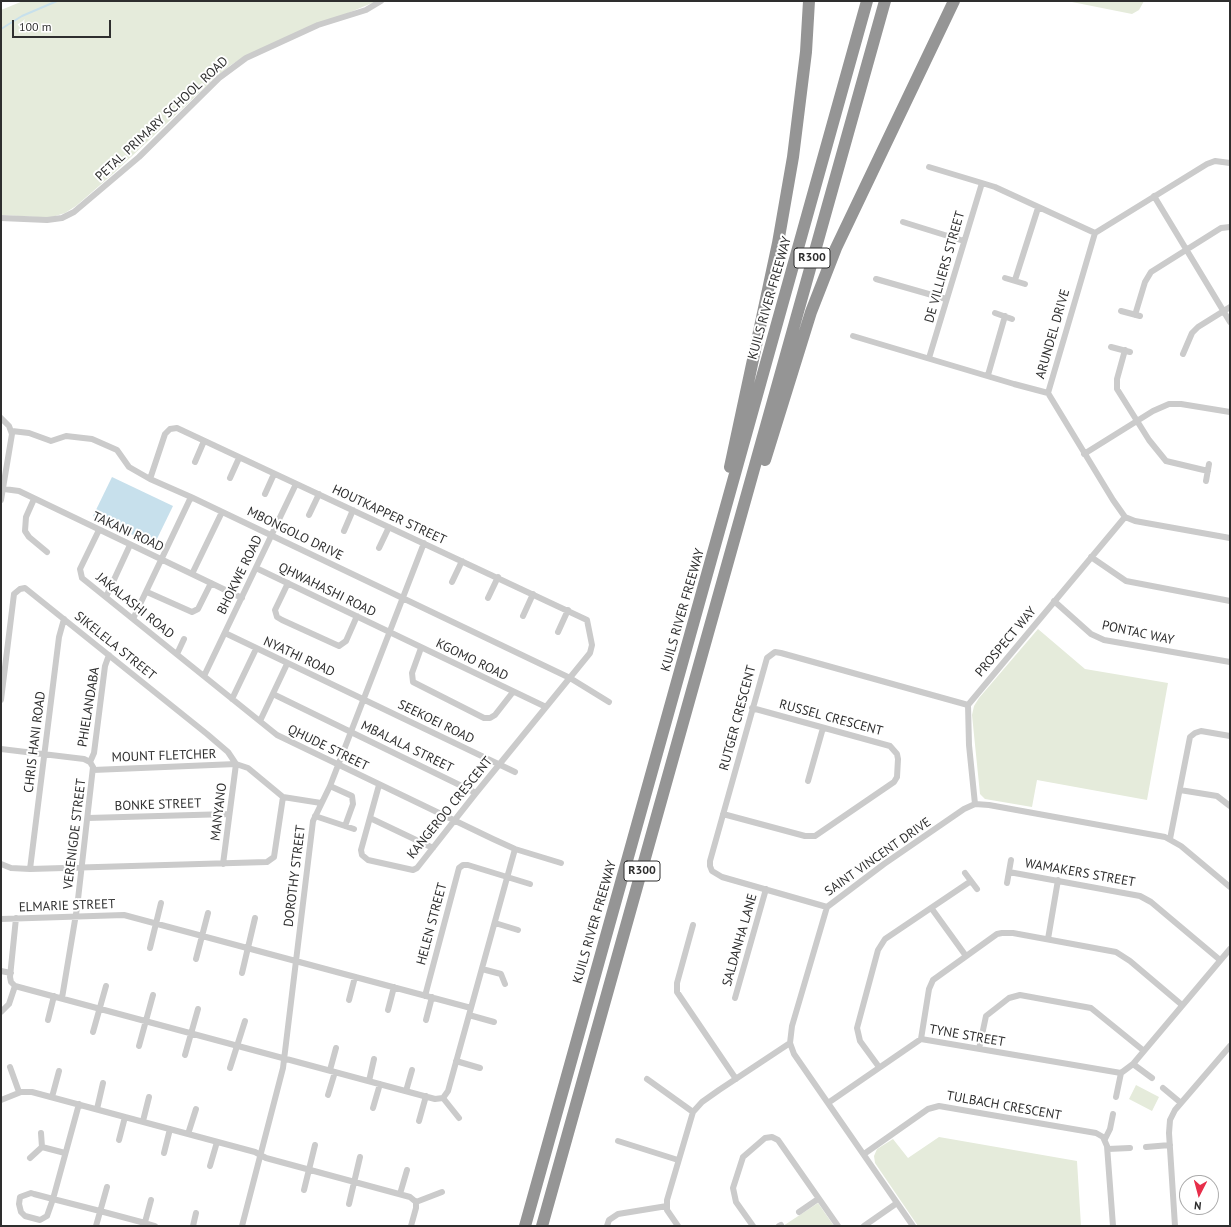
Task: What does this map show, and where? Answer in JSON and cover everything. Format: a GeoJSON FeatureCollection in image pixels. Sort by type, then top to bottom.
{"type":"FeatureCollection","features":[{"type":"Feature","properties":{"kind":"highway"},"geometry":{"type":"LineString","coordinates":[[725,510],[730,464],[778,244],[793,157],[806,52],[809,1]]}},
{"type":"Feature","properties":{"kind":"highway","name":"KUILS RIVER FREEWAY"},"geometry":{"type":"LineString","coordinates":[[525,1226],[867,1]]}},
{"type":"Feature","properties":{"kind":"highway","name":"R300"},"geometry":{"type":"LineString","coordinates":[[542,1226],[885,1]]}},
{"type":"Feature","properties":{"kind":"highway"},"geometry":{"type":"LineString","coordinates":[[741,516],[759,477],[811,312],[836,248],[954,1]]}},
{"type":"Feature","properties":{"kind":"street","name":"PETAL PRIMARY SCHOOL ROAD"},"geometry":{"type":"LineString","coordinates":[[1,218],[48,220],[62,218],[74,212],[139,157],[219,78],[246,58],[318,25],[366,10],[381,1]]}},
{"type":"Feature","properties":{"kind":"street"},"geometry":{"type":"LineString","coordinates":[[929,167],[995,187],[1095,233],[1207,164],[1215,162],[1230,163]]}},
{"type":"Feature","properties":{"kind":"street","name":"DE VILLIERS STREET"},"geometry":{"type":"LineString","coordinates":[[929,358],[982,183]]}},
{"type":"Feature","properties":{"kind":"street"},"geometry":{"type":"LineString","coordinates":[[1154,196],[1230,322]]}},
{"type":"Feature","properties":{"kind":"street"},"geometry":{"type":"LineString","coordinates":[[1015,280],[1038,208]]}},
{"type":"Feature","properties":{"kind":"street"},"geometry":{"type":"LineString","coordinates":[[902,222],[964,241]]}},
{"type":"Feature","properties":{"kind":"street"},"geometry":{"type":"LineString","coordinates":[[1121,311],[1138,316],[1148,276],[1162,264],[1186,249],[1221,228],[1230,226]]}},
{"type":"Feature","properties":{"kind":"street","name":"ARUNDEL DRIVE"},"geometry":{"type":"LineString","coordinates":[[1095,233],[1048,393],[1084,454],[1125,517]]}},
{"type":"Feature","properties":{"kind":"street"},"geometry":{"type":"LineString","coordinates":[[1005,278],[1026,284]]}},
{"type":"Feature","properties":{"kind":"street"},"geometry":{"type":"LineString","coordinates":[[876,279],[946,299]]}},
{"type":"Feature","properties":{"kind":"street"},"geometry":{"type":"LineString","coordinates":[[1183,354],[1192,333],[1207,320],[1230,307]]}},
{"type":"Feature","properties":{"kind":"street"},"geometry":{"type":"LineString","coordinates":[[995,313],[1012,318]]}},
{"type":"Feature","properties":{"kind":"street"},"geometry":{"type":"LineString","coordinates":[[988,375],[1005,316]]}},
{"type":"Feature","properties":{"kind":"street"},"geometry":{"type":"LineString","coordinates":[[853,336],[1048,393]]}},
{"type":"Feature","properties":{"kind":"street"},"geometry":{"type":"LineString","coordinates":[[1111,347],[1128,351],[1117,379],[1117,389],[1158,453],[1166,461],[1208,471]]}},
{"type":"Feature","properties":{"kind":"street"},"geometry":{"type":"LineString","coordinates":[[1084,454],[1137,421],[1169,404],[1181,404],[1230,412]]}},
{"type":"Feature","properties":{"kind":"street"},"geometry":{"type":"LineString","coordinates":[[1,418],[12,431],[4,489],[1,500]]}},
{"type":"Feature","properties":{"kind":"street","name":"HOUTKAPPER STREET"},"geometry":{"type":"LineString","coordinates":[[150,479],[168,430],[177,428],[568,610],[587,620],[592,645],[590,654],[570,678]]}},
{"type":"Feature","properties":{"kind":"street","name":"MBONGOLO DRIVE"},"geometry":{"type":"LineString","coordinates":[[12,431],[29,433],[51,441],[66,436],[92,439],[117,450],[129,467],[150,479],[192,497],[570,678],[609,702]]}},
{"type":"Feature","properties":{"kind":"street"},"geometry":{"type":"LineString","coordinates":[[195,462],[204,441]]}},
{"type":"Feature","properties":{"kind":"street"},"geometry":{"type":"LineString","coordinates":[[230,478],[239,458]]}},
{"type":"Feature","properties":{"kind":"street"},"geometry":{"type":"LineString","coordinates":[[1206,481],[1209,464]]}},
{"type":"Feature","properties":{"kind":"street"},"geometry":{"type":"LineString","coordinates":[[265,494],[274,474]]}},
{"type":"Feature","properties":{"kind":"street","name":"BHOKWE ROAD"},"geometry":{"type":"LineString","coordinates":[[204,676],[296,484]]}},
{"type":"Feature","properties":{"kind":"street","name":"TAKANI ROAD"},"geometry":{"type":"LineString","coordinates":[[4,489],[19,491],[242,598]]}},
{"type":"Feature","properties":{"kind":"street"},"geometry":{"type":"LineString","coordinates":[[309,515],[319,494]]}},
{"type":"Feature","properties":{"kind":"street"},"geometry":{"type":"LineString","coordinates":[[133,619],[192,497]]}},
{"type":"Feature","properties":{"kind":"street"},"geometry":{"type":"LineString","coordinates":[[34,499],[26,517],[25,531],[29,538],[46,552]]}},
{"type":"Feature","properties":{"kind":"street"},"geometry":{"type":"LineString","coordinates":[[344,531],[353,510]]}},
{"type":"Feature","properties":{"kind":"street"},"geometry":{"type":"LineString","coordinates":[[192,574],[222,512]]}},
{"type":"Feature","properties":{"kind":"street"},"geometry":{"type":"LineString","coordinates":[[1125,517],[1135,521],[1230,538]]}},
{"type":"Feature","properties":{"kind":"street","name":"PROSPECT WAY"},"geometry":{"type":"LineString","coordinates":[[968,705],[1125,517]]}},
{"type":"Feature","properties":{"kind":"street"},"geometry":{"type":"LineString","coordinates":[[379,548],[389,527]]}},
{"type":"Feature","properties":{"kind":"street","name":"JAKALASHI ROAD"},"geometry":{"type":"LineString","coordinates":[[99,530],[80,571],[84,579],[204,676]]}},
{"type":"Feature","properties":{"kind":"street","name":"DOROTHY STREET"},"geometry":{"type":"LineString","coordinates":[[242,1226],[285,1058],[311,829],[315,816],[330,786],[424,543]]}},
{"type":"Feature","properties":{"kind":"street"},"geometry":{"type":"LineString","coordinates":[[106,597],[130,545]]}},
{"type":"Feature","properties":{"kind":"street"},"geometry":{"type":"LineString","coordinates":[[1091,557],[1126,581],[1230,601]]}},
{"type":"Feature","properties":{"kind":"street"},"geometry":{"type":"LineString","coordinates":[[452,582],[462,561]]}},
{"type":"Feature","properties":{"kind":"street","name":"QHWAHASHI ROAD"},"geometry":{"type":"LineString","coordinates":[[256,568],[389,632]]}},
{"type":"Feature","properties":{"kind":"street"},"geometry":{"type":"LineString","coordinates":[[488,598],[498,577]]}},
{"type":"Feature","properties":{"kind":"street"},"geometry":{"type":"LineString","coordinates":[[147,592],[192,612],[198,609],[211,583]]}},
{"type":"Feature","properties":{"kind":"street"},"geometry":{"type":"LineString","coordinates":[[288,583],[275,610],[276,615],[282,620],[339,646],[346,641],[357,616]]}},
{"type":"Feature","properties":{"kind":"street","name":"SIKELELA STREET"},"geometry":{"type":"LineString","coordinates":[[1,700],[16,592],[22,588],[27,589],[228,752],[236,764],[248,768],[283,797]]}},
{"type":"Feature","properties":{"kind":"street"},"geometry":{"type":"LineString","coordinates":[[523,616],[534,594]]}},
{"type":"Feature","properties":{"kind":"street","name":"PONTAC WAY"},"geometry":{"type":"LineString","coordinates":[[1054,601],[1090,634],[1104,640],[1230,662]]}},
{"type":"Feature","properties":{"kind":"street"},"geometry":{"type":"LineString","coordinates":[[558,632],[568,610]]}},
{"type":"Feature","properties":{"kind":"street","name":"CHRIS HANI ROAD"},"geometry":{"type":"LineString","coordinates":[[30,869],[59,637],[64,619]]}},
{"type":"Feature","properties":{"kind":"street","name":"KGOMO ROAD"},"geometry":{"type":"LineString","coordinates":[[389,632],[546,707]]}},
{"type":"Feature","properties":{"kind":"street","name":"NYATHI ROAD"},"geometry":{"type":"LineString","coordinates":[[224,634],[363,700]]}},
{"type":"Feature","properties":{"kind":"street","name":"JAKALASHI ROAD"},"geometry":{"type":"LineString","coordinates":[[177,654],[184,639]]}},
{"type":"Feature","properties":{"kind":"street"},"geometry":{"type":"LineString","coordinates":[[421,648],[412,673],[413,682],[484,718],[490,718],[495,715],[513,692]]}},
{"type":"Feature","properties":{"kind":"street"},"geometry":{"type":"LineString","coordinates":[[232,699],[256,649]]}},
{"type":"Feature","properties":{"kind":"street","name":"RUTGER CRESCENT"},"geometry":{"type":"LineString","coordinates":[[827,907],[722,877],[712,871],[710,861],[767,658],[775,652],[968,705]]}},
{"type":"Feature","properties":{"kind":"street","name":"PHIELANDABA"},"geometry":{"type":"LineString","coordinates":[[90,762],[94,753],[105,666],[109,655]]}},
{"type":"Feature","properties":{"kind":"street"},"geometry":{"type":"LineString","coordinates":[[260,721],[287,664]]}},
{"type":"Feature","properties":{"kind":"street","name":"QHUDE STREET"},"geometry":{"type":"LineString","coordinates":[[204,676],[282,738],[515,849],[561,863]]}},
{"type":"Feature","properties":{"kind":"street","name":"KANGEROO CRESCENT"},"geometry":{"type":"LineString","coordinates":[[379,784],[361,850],[363,857],[413,870],[417,868],[570,678]]}},
{"type":"Feature","properties":{"kind":"street","name":"MBALALA STREET"},"geometry":{"type":"LineString","coordinates":[[273,694],[476,793]]}},
{"type":"Feature","properties":{"kind":"street","name":"SEEKOEI ROAD"},"geometry":{"type":"LineString","coordinates":[[363,700],[515,772]]}},
{"type":"Feature","properties":{"kind":"street"},"geometry":{"type":"LineString","coordinates":[[968,705],[969,745],[975,804],[989,805],[1170,839],[1181,846],[1230,887]]}},
{"type":"Feature","properties":{"kind":"street","name":"RUSSEL CRESCENT"},"geometry":{"type":"LineString","coordinates":[[723,814],[805,836],[815,836],[894,782],[899,770],[897,754],[890,746],[752,708]]}},
{"type":"Feature","properties":{"kind":"street"},"geometry":{"type":"LineString","coordinates":[[808,781],[823,728]]}},
{"type":"Feature","properties":{"kind":"street"},"geometry":{"type":"LineString","coordinates":[[1170,839],[1188,740],[1192,734],[1201,731],[1230,736]]}},
{"type":"Feature","properties":{"kind":"street","name":"VERENIGDE STREET"},"geometry":{"type":"LineString","coordinates":[[1,749],[84,759],[90,762],[93,770],[75,917],[62,998]]}},
{"type":"Feature","properties":{"kind":"street","name":"MOUNT FLETCHER"},"geometry":{"type":"LineString","coordinates":[[93,770],[236,764]]}},
{"type":"Feature","properties":{"kind":"street","name":"MANYANO"},"geometry":{"type":"LineString","coordinates":[[223,864],[236,764]]}},
{"type":"Feature","properties":{"kind":"street"},"geometry":{"type":"LineString","coordinates":[[330,786],[352,796],[353,804],[345,826]]}},
{"type":"Feature","properties":{"kind":"street"},"geometry":{"type":"LineString","coordinates":[[1180,790],[1217,796],[1230,806]]}},
{"type":"Feature","properties":{"kind":"street"},"geometry":{"type":"LineString","coordinates":[[1,864],[11,868],[30,869],[267,862],[273,859],[283,797],[321,803]]}},
{"type":"Feature","properties":{"kind":"street","name":"SAINT VINCENT DRIVE"},"geometry":{"type":"LineString","coordinates":[[790,1044],[792,1026],[827,907],[884,864],[964,809],[975,804]]}},
{"type":"Feature","properties":{"kind":"street","name":"BONKE STREET"},"geometry":{"type":"LineString","coordinates":[[88,818],[229,814]]}},
{"type":"Feature","properties":{"kind":"street"},"geometry":{"type":"LineString","coordinates":[[315,816],[354,829]]}},
{"type":"Feature","properties":{"kind":"street"},"geometry":{"type":"LineString","coordinates":[[370,818],[433,848]]}},
{"type":"Feature","properties":{"kind":"street"},"geometry":{"type":"LineString","coordinates":[[16,918],[10,973],[10,980],[15,986],[438,1099],[443,1098],[447,1094],[515,849]]}},
{"type":"Feature","properties":{"kind":"street","name":"WAMAKERS STREET"},"geometry":{"type":"LineString","coordinates":[[1007,883],[1011,860]]}},
{"type":"Feature","properties":{"kind":"street","name":"HELEN STREET"},"geometry":{"type":"LineString","coordinates":[[425,996],[457,872],[461,866],[468,865],[507,877]]}},
{"type":"Feature","properties":{"kind":"street","name":"WAMAKERS STREET"},"geometry":{"type":"LineString","coordinates":[[1009,872],[1134,894],[1145,898],[1220,960]]}},
{"type":"Feature","properties":{"kind":"street"},"geometry":{"type":"LineString","coordinates":[[965,873],[977,889]]}},
{"type":"Feature","properties":{"kind":"street"},"geometry":{"type":"LineString","coordinates":[[507,877],[530,884]]}},
{"type":"Feature","properties":{"kind":"street"},"geometry":{"type":"LineString","coordinates":[[1048,939],[1058,880]]}},
{"type":"Feature","properties":{"kind":"street"},"geometry":{"type":"LineString","coordinates":[[879,1067],[860,1041],[857,1028],[878,950],[885,940],[971,881]]}},
{"type":"Feature","properties":{"kind":"street","name":"SALDANHA LANE"},"geometry":{"type":"LineString","coordinates":[[735,998],[766,889]]}},
{"type":"Feature","properties":{"kind":"street"},"geometry":{"type":"LineString","coordinates":[[150,948],[161,903]]}},
{"type":"Feature","properties":{"kind":"street"},"geometry":{"type":"LineString","coordinates":[[932,909],[966,956]]}},
{"type":"Feature","properties":{"kind":"street"},"geometry":{"type":"LineString","coordinates":[[196,959],[208,913]]}},
{"type":"Feature","properties":{"kind":"street","name":"ELMARIE STREET"},"geometry":{"type":"LineString","coordinates":[[1,919],[120,915],[156,923],[471,1008]]}},
{"type":"Feature","properties":{"kind":"street"},"geometry":{"type":"LineString","coordinates":[[242,973],[255,918]]}},
{"type":"Feature","properties":{"kind":"street"},"geometry":{"type":"LineString","coordinates":[[495,923],[518,930]]}},
{"type":"Feature","properties":{"kind":"street"},"geometry":{"type":"LineString","coordinates":[[693,925],[677,983],[677,992],[736,1079]]}},
{"type":"Feature","properties":{"kind":"street"},"geometry":{"type":"LineString","coordinates":[[921,1038],[931,983],[936,977],[1002,933],[1014,933],[1116,952],[1130,961],[1182,1006]]}},
{"type":"Feature","properties":{"kind":"street"},"geometry":{"type":"LineString","coordinates":[[1116,1096],[1121,1073],[1133,1064],[1230,949]]}},
{"type":"Feature","properties":{"kind":"street"},"geometry":{"type":"LineString","coordinates":[[482,969],[501,974],[504,984]]}},
{"type":"Feature","properties":{"kind":"street"},"geometry":{"type":"LineString","coordinates":[[1,971],[10,973]]}},
{"type":"Feature","properties":{"kind":"street"},"geometry":{"type":"LineString","coordinates":[[349,1000],[355,977]]}},
{"type":"Feature","properties":{"kind":"street"},"geometry":{"type":"LineString","coordinates":[[1,1012],[9,1004],[15,986]]}},
{"type":"Feature","properties":{"kind":"street"},"geometry":{"type":"LineString","coordinates":[[93,1032],[106,986]]}},
{"type":"Feature","properties":{"kind":"street"},"geometry":{"type":"LineString","coordinates":[[388,1010],[394,987]]}},
{"type":"Feature","properties":{"kind":"street"},"geometry":{"type":"LineString","coordinates":[[139,1046],[153,995]]}},
{"type":"Feature","properties":{"kind":"street"},"geometry":{"type":"LineString","coordinates":[[979,1049],[986,1016],[1009,998],[1020,995],[1091,1008],[1144,1051]]}},
{"type":"Feature","properties":{"kind":"street"},"geometry":{"type":"LineString","coordinates":[[48,1020],[54,996]]}},
{"type":"Feature","properties":{"kind":"street"},"geometry":{"type":"LineString","coordinates":[[426,1020],[432,997]]}},
{"type":"Feature","properties":{"kind":"street"},"geometry":{"type":"LineString","coordinates":[[185,1055],[198,1009]]}},
{"type":"Feature","properties":{"kind":"street"},"geometry":{"type":"LineString","coordinates":[[469,1015],[494,1022]]}},
{"type":"Feature","properties":{"kind":"street"},"geometry":{"type":"LineString","coordinates":[[230,1068],[245,1022]]}},
{"type":"Feature","properties":{"kind":"street","name":"TYNE STREET"},"geometry":{"type":"LineString","coordinates":[[828,1103],[921,1038],[1121,1073]]}},
{"type":"Feature","properties":{"kind":"street"},"geometry":{"type":"LineString","coordinates":[[678,1226],[669,1213],[667,1206],[678,1160],[693,1112],[702,1102],[790,1044],[794,1054],[913,1226]]}},
{"type":"Feature","properties":{"kind":"street"},"geometry":{"type":"LineString","coordinates":[[1175,1226],[1170,1120],[1181,1103],[1230,1046]]}},
{"type":"Feature","properties":{"kind":"street"},"geometry":{"type":"LineString","coordinates":[[328,1095],[336,1048]]}},
{"type":"Feature","properties":{"kind":"street"},"geometry":{"type":"LineString","coordinates":[[369,1081],[374,1059]]}},
{"type":"Feature","properties":{"kind":"street"},"geometry":{"type":"LineString","coordinates":[[456,1061],[480,1068]]}},
{"type":"Feature","properties":{"kind":"street"},"geometry":{"type":"LineString","coordinates":[[1133,1064],[1152,1078]]}},
{"type":"Feature","properties":{"kind":"street"},"geometry":{"type":"LineString","coordinates":[[10,1067],[19,1092]]}},
{"type":"Feature","properties":{"kind":"street"},"geometry":{"type":"LineString","coordinates":[[406,1091],[412,1070]]}},
{"type":"Feature","properties":{"kind":"street"},"geometry":{"type":"LineString","coordinates":[[52,1097],[59,1071]]}},
{"type":"Feature","properties":{"kind":"street"},"geometry":{"type":"LineString","coordinates":[[647,1079],[693,1112]]}},
{"type":"Feature","properties":{"kind":"street"},"geometry":{"type":"LineString","coordinates":[[97,1109],[103,1083]]}},
{"type":"Feature","properties":{"kind":"street"},"geometry":{"type":"LineString","coordinates":[[373,1108],[380,1084]]}},
{"type":"Feature","properties":{"kind":"street"},"geometry":{"type":"LineString","coordinates":[[1163,1088],[1181,1103]]}},
{"type":"Feature","properties":{"kind":"street"},"geometry":{"type":"LineString","coordinates":[[1,1100],[19,1092],[32,1092],[217,1142],[309,1170],[400,1194],[410,1197],[416,1202]]}},
{"type":"Feature","properties":{"kind":"street"},"geometry":{"type":"LineString","coordinates":[[419,1121],[426,1096]]}},
{"type":"Feature","properties":{"kind":"street"},"geometry":{"type":"LineString","coordinates":[[143,1122],[150,1097]]}},
{"type":"Feature","properties":{"kind":"street"},"geometry":{"type":"LineString","coordinates":[[443,1098],[459,1118]]}},
{"type":"Feature","properties":{"kind":"street"},"geometry":{"type":"LineString","coordinates":[[79,1104],[53,1199],[47,1216],[43,1220],[25,1216],[19,1207],[20,1197],[27,1193],[53,1199],[100,1211],[144,1225],[154,1226]]}},
{"type":"Feature","properties":{"kind":"street","name":"TULBACH CRESCENT"},"geometry":{"type":"LineString","coordinates":[[864,1154],[928,1109],[939,1106],[1096,1133],[1105,1139]]}},
{"type":"Feature","properties":{"kind":"street"},"geometry":{"type":"LineString","coordinates":[[188,1134],[196,1109]]}},
{"type":"Feature","properties":{"kind":"street"},"geometry":{"type":"LineString","coordinates":[[1113,1114],[1110,1130],[1105,1139],[1108,1149],[1113,1226]]}},
{"type":"Feature","properties":{"kind":"street"},"geometry":{"type":"LineString","coordinates":[[119,1140],[125,1117]]}},
{"type":"Feature","properties":{"kind":"street"},"geometry":{"type":"LineString","coordinates":[[164,1153],[170,1129]]}},
{"type":"Feature","properties":{"kind":"street"},"geometry":{"type":"LineString","coordinates":[[41,1133],[42,1147]]}},
{"type":"Feature","properties":{"kind":"street"},"geometry":{"type":"LineString","coordinates":[[753,1226],[736,1202],[733,1188],[743,1157],[765,1138],[772,1137],[778,1140],[838,1226]]}},
{"type":"Feature","properties":{"kind":"street"},"geometry":{"type":"LineString","coordinates":[[618,1141],[678,1160]]}},
{"type":"Feature","properties":{"kind":"street"},"geometry":{"type":"LineString","coordinates":[[210,1166],[217,1142]]}},
{"type":"Feature","properties":{"kind":"street"},"geometry":{"type":"LineString","coordinates":[[304,1190],[315,1145]]}},
{"type":"Feature","properties":{"kind":"street"},"geometry":{"type":"LineString","coordinates":[[1146,1147],[1170,1145]]}},
{"type":"Feature","properties":{"kind":"street"},"geometry":{"type":"LineString","coordinates":[[42,1147],[65,1153]]}},
{"type":"Feature","properties":{"kind":"street"},"geometry":{"type":"LineString","coordinates":[[30,1158],[42,1147]]}},
{"type":"Feature","properties":{"kind":"street"},"geometry":{"type":"LineString","coordinates":[[1108,1149],[1130,1148]]}},
{"type":"Feature","properties":{"kind":"street"},"geometry":{"type":"LineString","coordinates":[[349,1204],[360,1158]]}},
{"type":"Feature","properties":{"kind":"street"},"geometry":{"type":"LineString","coordinates":[[400,1194],[407,1170]]}},
{"type":"Feature","properties":{"kind":"street"},"geometry":{"type":"LineString","coordinates":[[96,1226],[106,1187]]}},
{"type":"Feature","properties":{"kind":"street"},"geometry":{"type":"LineString","coordinates":[[416,1202],[442,1192]]}},
{"type":"Feature","properties":{"kind":"street"},"geometry":{"type":"LineString","coordinates":[[799,1212],[818,1199]]}},
{"type":"Feature","properties":{"kind":"street"},"geometry":{"type":"LineString","coordinates":[[144,1225],[151,1200]]}},
{"type":"Feature","properties":{"kind":"street"},"geometry":{"type":"LineString","coordinates":[[411,1226],[416,1208],[416,1202]]}},
{"type":"Feature","properties":{"kind":"street"},"geometry":{"type":"LineString","coordinates":[[864,1226],[897,1204]]}},
{"type":"Feature","properties":{"kind":"street"},"geometry":{"type":"LineString","coordinates":[[607,1226],[610,1220],[618,1214],[667,1206]]}},
{"type":"Feature","properties":{"kind":"street"},"geometry":{"type":"LineString","coordinates":[[193,1226],[196,1213]]}},
{"type":"Feature","properties":{"kind":"green space"},"geometry":{"type":"Polygon","coordinates":[[[23,1],[377,1],[245,56],[217,76],[114,173],[76,206],[65,213],[52,217],[37,217],[1,215],[1,10],[23,1]]]}},
{"type":"Feature","properties":{"kind":"green space"},"geometry":{"type":"Polygon","coordinates":[[[1067,1],[1144,1],[1139,10],[1132,14],[1067,1]]]}},
{"type":"Feature","properties":{"kind":"green space"},"geometry":{"type":"Polygon","coordinates":[[[1038,629],[1085,669],[1168,683],[1147,800],[1037,780],[1032,807],[985,799],[980,794],[972,715],[974,706],[979,698],[1038,629]]]}},
{"type":"Feature","properties":{"kind":"green space"},"geometry":{"type":"Polygon","coordinates":[[[1136,1085],[1159,1097],[1152,1111],[1129,1099],[1136,1085]]]}},
{"type":"Feature","properties":{"kind":"green space"},"geometry":{"type":"Polygon","coordinates":[[[939,1137],[1077,1161],[1081,1226],[918,1226],[875,1163],[874,1156],[877,1149],[893,1139],[908,1158],[939,1137]]]}},
{"type":"Feature","properties":{"kind":"green space"},"geometry":{"type":"Polygon","coordinates":[[[818,1203],[834,1226],[783,1226],[818,1203]]]}},
{"type":"Feature","properties":{"kind":"water"},"geometry":{"type":"Polygon","coordinates":[[[112,477],[173,506],[154,545],[93,516],[112,477]]]}},
{"type":"Feature","properties":{"kind":"waterway"},"geometry":{"type":"LineString","coordinates":[[1,29],[22,16],[57,1]]}}]}
